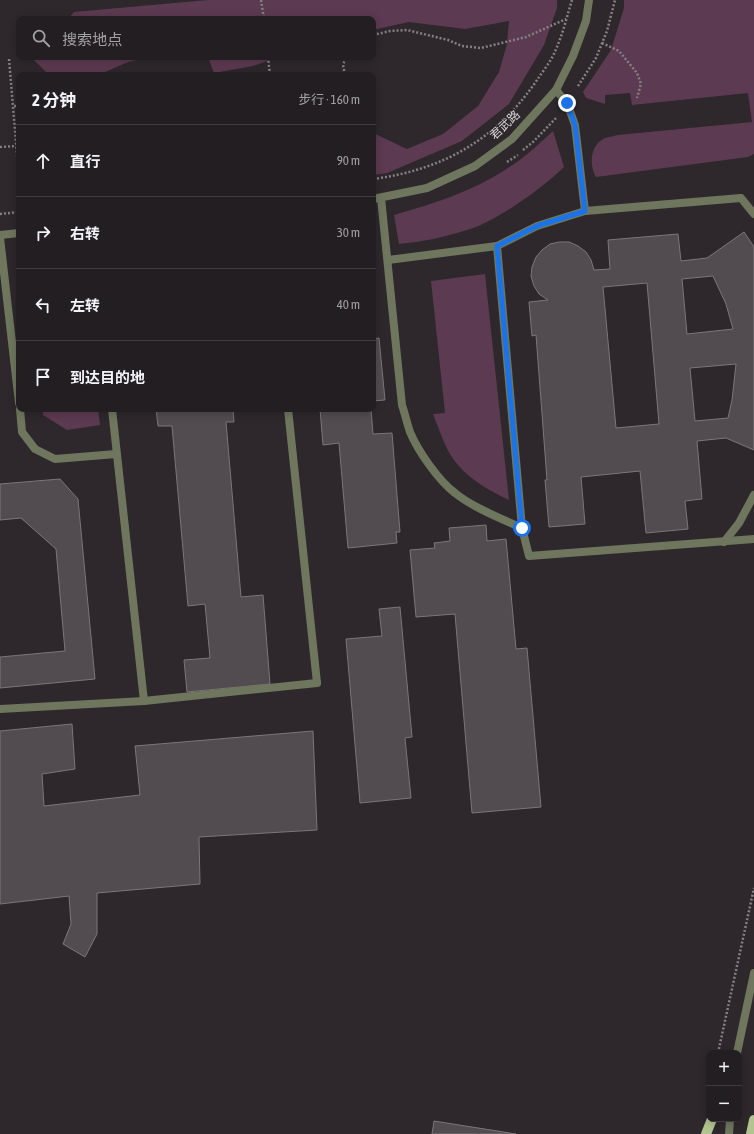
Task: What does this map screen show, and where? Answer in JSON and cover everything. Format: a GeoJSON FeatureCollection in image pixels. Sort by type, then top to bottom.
{"type":"FeatureCollection","features":[{"type":"Feature","properties":{"kind":"main road"},"geometry":{"type":"LineString","coordinates":[[751,1134],[754,1120]]}},
{"type":"Feature","properties":{"kind":"main road"},"geometry":{"type":"LineString","coordinates":[[706,1134],[711,1122]]}},
{"type":"Feature","properties":{"kind":"street","name":"君武路"},"geometry":{"type":"LineString","coordinates":[[377,199],[427,188],[475,166],[512,139],[556,90],[573,56],[586,21],[589,0]]}},
{"type":"Feature","properties":{"kind":"street"},"geometry":{"type":"LineString","coordinates":[[556,90],[567,103],[575,125],[585,211]]}},
{"type":"Feature","properties":{"kind":"street"},"geometry":{"type":"LineString","coordinates":[[388,260],[497,246],[537,226],[585,211],[741,198],[754,214]]}},
{"type":"Feature","properties":{"kind":"street"},"geometry":{"type":"LineString","coordinates":[[377,199],[388,260],[402,406],[411,433],[426,460],[439,478],[455,494],[522,528]]}},
{"type":"Feature","properties":{"kind":"street"},"geometry":{"type":"LineString","coordinates":[[0,235],[16,233]]}},
{"type":"Feature","properties":{"kind":"street"},"geometry":{"type":"LineString","coordinates":[[0,238],[16,377]]}},
{"type":"Feature","properties":{"kind":"street"},"geometry":{"type":"LineString","coordinates":[[497,246],[522,528],[529,556],[754,539]]}},
{"type":"Feature","properties":{"kind":"street"},"geometry":{"type":"LineString","coordinates":[[20,412],[22,432],[35,449],[55,459],[116,454]]}},
{"type":"Feature","properties":{"kind":"street"},"geometry":{"type":"LineString","coordinates":[[112,412],[144,701]]}},
{"type":"Feature","properties":{"kind":"street"},"geometry":{"type":"LineString","coordinates":[[0,709],[144,701],[317,683],[288,412]]}},
{"type":"Feature","properties":{"kind":"street"},"geometry":{"type":"LineString","coordinates":[[724,542],[739,523],[754,495]]}},
{"type":"Feature","properties":{"kind":"street"},"geometry":{"type":"LineString","coordinates":[[738,1050],[754,973]]}},
{"type":"Feature","properties":{"kind":"street"},"geometry":{"type":"LineString","coordinates":[[729,1134],[730,1122]]}},
{"type":"Feature","properties":{"kind":"path"},"geometry":{"type":"LineString","coordinates":[[262,0],[264,16]]}},
{"type":"Feature","properties":{"kind":"path"},"geometry":{"type":"LineString","coordinates":[[376,178],[394,176],[417,170],[447,158],[474,144],[503,122],[524,98],[556,50],[572,0]]}},
{"type":"Feature","properties":{"kind":"path"},"geometry":{"type":"LineString","coordinates":[[578,86],[596,58],[607,31],[615,0]]}},
{"type":"Feature","properties":{"kind":"path"},"geometry":{"type":"LineString","coordinates":[[376,34],[390,31],[407,30],[448,40],[462,46],[481,48],[526,37],[567,19]]}},
{"type":"Feature","properties":{"kind":"path"},"geometry":{"type":"LineString","coordinates":[[602,44],[619,52],[637,73],[641,84],[638,98]]}},
{"type":"Feature","properties":{"kind":"path"},"geometry":{"type":"LineString","coordinates":[[0,147],[16,146],[14,106],[9,59]]}},
{"type":"Feature","properties":{"kind":"path"},"geometry":{"type":"LineString","coordinates":[[268,60],[270,72]]}},
{"type":"Feature","properties":{"kind":"path"},"geometry":{"type":"LineString","coordinates":[[344,72],[343,65],[345,60]]}},
{"type":"Feature","properties":{"kind":"path"},"geometry":{"type":"LineString","coordinates":[[0,214],[16,212]]}},
{"type":"Feature","properties":{"kind":"path"},"geometry":{"type":"LineString","coordinates":[[719,1050],[754,888]]}},
{"type":"Feature","properties":{"kind":"shaded area"},"geometry":{"type":"Polygon","coordinates":[[[208,0],[557,0],[557,8],[544,45],[509,104],[462,141],[387,173],[376,175],[376,134],[407,149],[443,134],[478,106],[499,72],[507,44],[509,21],[465,29],[409,22],[376,29],[376,16],[71,16],[74,12],[208,0]]]}},
{"type":"Feature","properties":{"kind":"shaded area"},"geometry":{"type":"Polygon","coordinates":[[[624,0],[754,0],[754,154],[748,157],[596,177],[592,166],[592,155],[596,145],[605,138],[618,135],[752,122],[748,93],[632,105],[630,93],[605,95],[605,104],[586,98],[583,92],[611,50],[624,8],[624,0]]]}},
{"type":"Feature","properties":{"kind":"shaded area"},"geometry":{"type":"Polygon","coordinates":[[[34,60],[137,60],[128,62],[105,72],[46,72],[34,60]]]}},
{"type":"Feature","properties":{"kind":"shaded area"},"geometry":{"type":"Polygon","coordinates":[[[209,60],[270,60],[253,66],[214,72],[209,60]]]}},
{"type":"Feature","properties":{"kind":"shaded area"},"geometry":{"type":"Polygon","coordinates":[[[553,131],[564,167],[544,185],[504,212],[478,226],[442,237],[399,244],[394,215],[451,197],[479,185],[512,166],[553,131]]]}},
{"type":"Feature","properties":{"kind":"shaded area"},"geometry":{"type":"Polygon","coordinates":[[[485,274],[509,500],[482,485],[469,476],[458,465],[447,448],[433,414],[445,413],[431,281],[485,274]]]}},
{"type":"Feature","properties":{"kind":"shaded area"},"geometry":{"type":"Polygon","coordinates":[[[43,412],[98,412],[100,425],[67,430],[43,415],[43,412]]]}},
{"type":"Feature","properties":{"kind":"building"},"geometry":{"type":"Polygon","coordinates":[[[744,232],[754,247],[754,450],[726,438],[697,441],[702,499],[685,501],[688,529],[646,533],[640,471],[581,477],[585,524],[549,527],[536,335],[532,336],[529,302],[548,300],[539,294],[534,286],[531,276],[532,267],[536,257],[550,244],[569,242],[586,252],[591,260],[594,270],[610,269],[608,240],[678,234],[681,261],[707,258],[744,232]],[[713,276],[682,279],[687,334],[733,329],[726,304],[713,276]],[[647,283],[603,287],[616,428],[659,424],[647,283]],[[736,364],[690,368],[695,421],[728,418],[732,400],[736,364]]]}},
{"type":"Feature","properties":{"kind":"building"},"geometry":{"type":"Polygon","coordinates":[[[376,338],[379,338],[385,400],[376,401],[376,338]]]}},
{"type":"Feature","properties":{"kind":"building"},"geometry":{"type":"Polygon","coordinates":[[[156,412],[233,412],[234,422],[226,422],[241,597],[263,595],[270,684],[187,692],[184,660],[210,658],[205,604],[188,606],[172,426],[158,426],[156,412]]]}},
{"type":"Feature","properties":{"kind":"building"},"geometry":{"type":"Polygon","coordinates":[[[320,412],[371,412],[373,434],[392,433],[400,532],[396,532],[397,543],[348,548],[339,443],[323,445],[320,412]]]}},
{"type":"Feature","properties":{"kind":"building"},"geometry":{"type":"Polygon","coordinates":[[[60,479],[78,499],[95,679],[0,688],[0,657],[65,651],[56,549],[21,518],[0,520],[0,484],[60,479]]]}},
{"type":"Feature","properties":{"kind":"building"},"geometry":{"type":"Polygon","coordinates":[[[486,525],[487,541],[506,539],[516,649],[527,648],[541,807],[472,813],[455,614],[416,617],[410,550],[435,548],[434,543],[450,541],[449,528],[486,525]]]}},
{"type":"Feature","properties":{"kind":"building"},"geometry":{"type":"Polygon","coordinates":[[[400,607],[412,737],[405,738],[411,798],[360,803],[346,639],[382,636],[379,609],[400,607]]]}},
{"type":"Feature","properties":{"kind":"building"},"geometry":{"type":"Polygon","coordinates":[[[72,724],[75,769],[42,774],[44,806],[140,795],[135,746],[313,731],[317,830],[199,837],[200,884],[97,893],[97,934],[85,957],[63,944],[71,924],[69,896],[0,904],[0,731],[72,724]]]}},
{"type":"Feature","properties":{"kind":"building"},"geometry":{"type":"Polygon","coordinates":[[[434,1121],[516,1134],[432,1134],[434,1121]]]}},
{"type":"Feature","properties":{"kind":"route"},"geometry":{"type":"LineString","coordinates":[[522,528],[497,246],[537,226],[585,211],[575,125],[567,103]]}}]}
